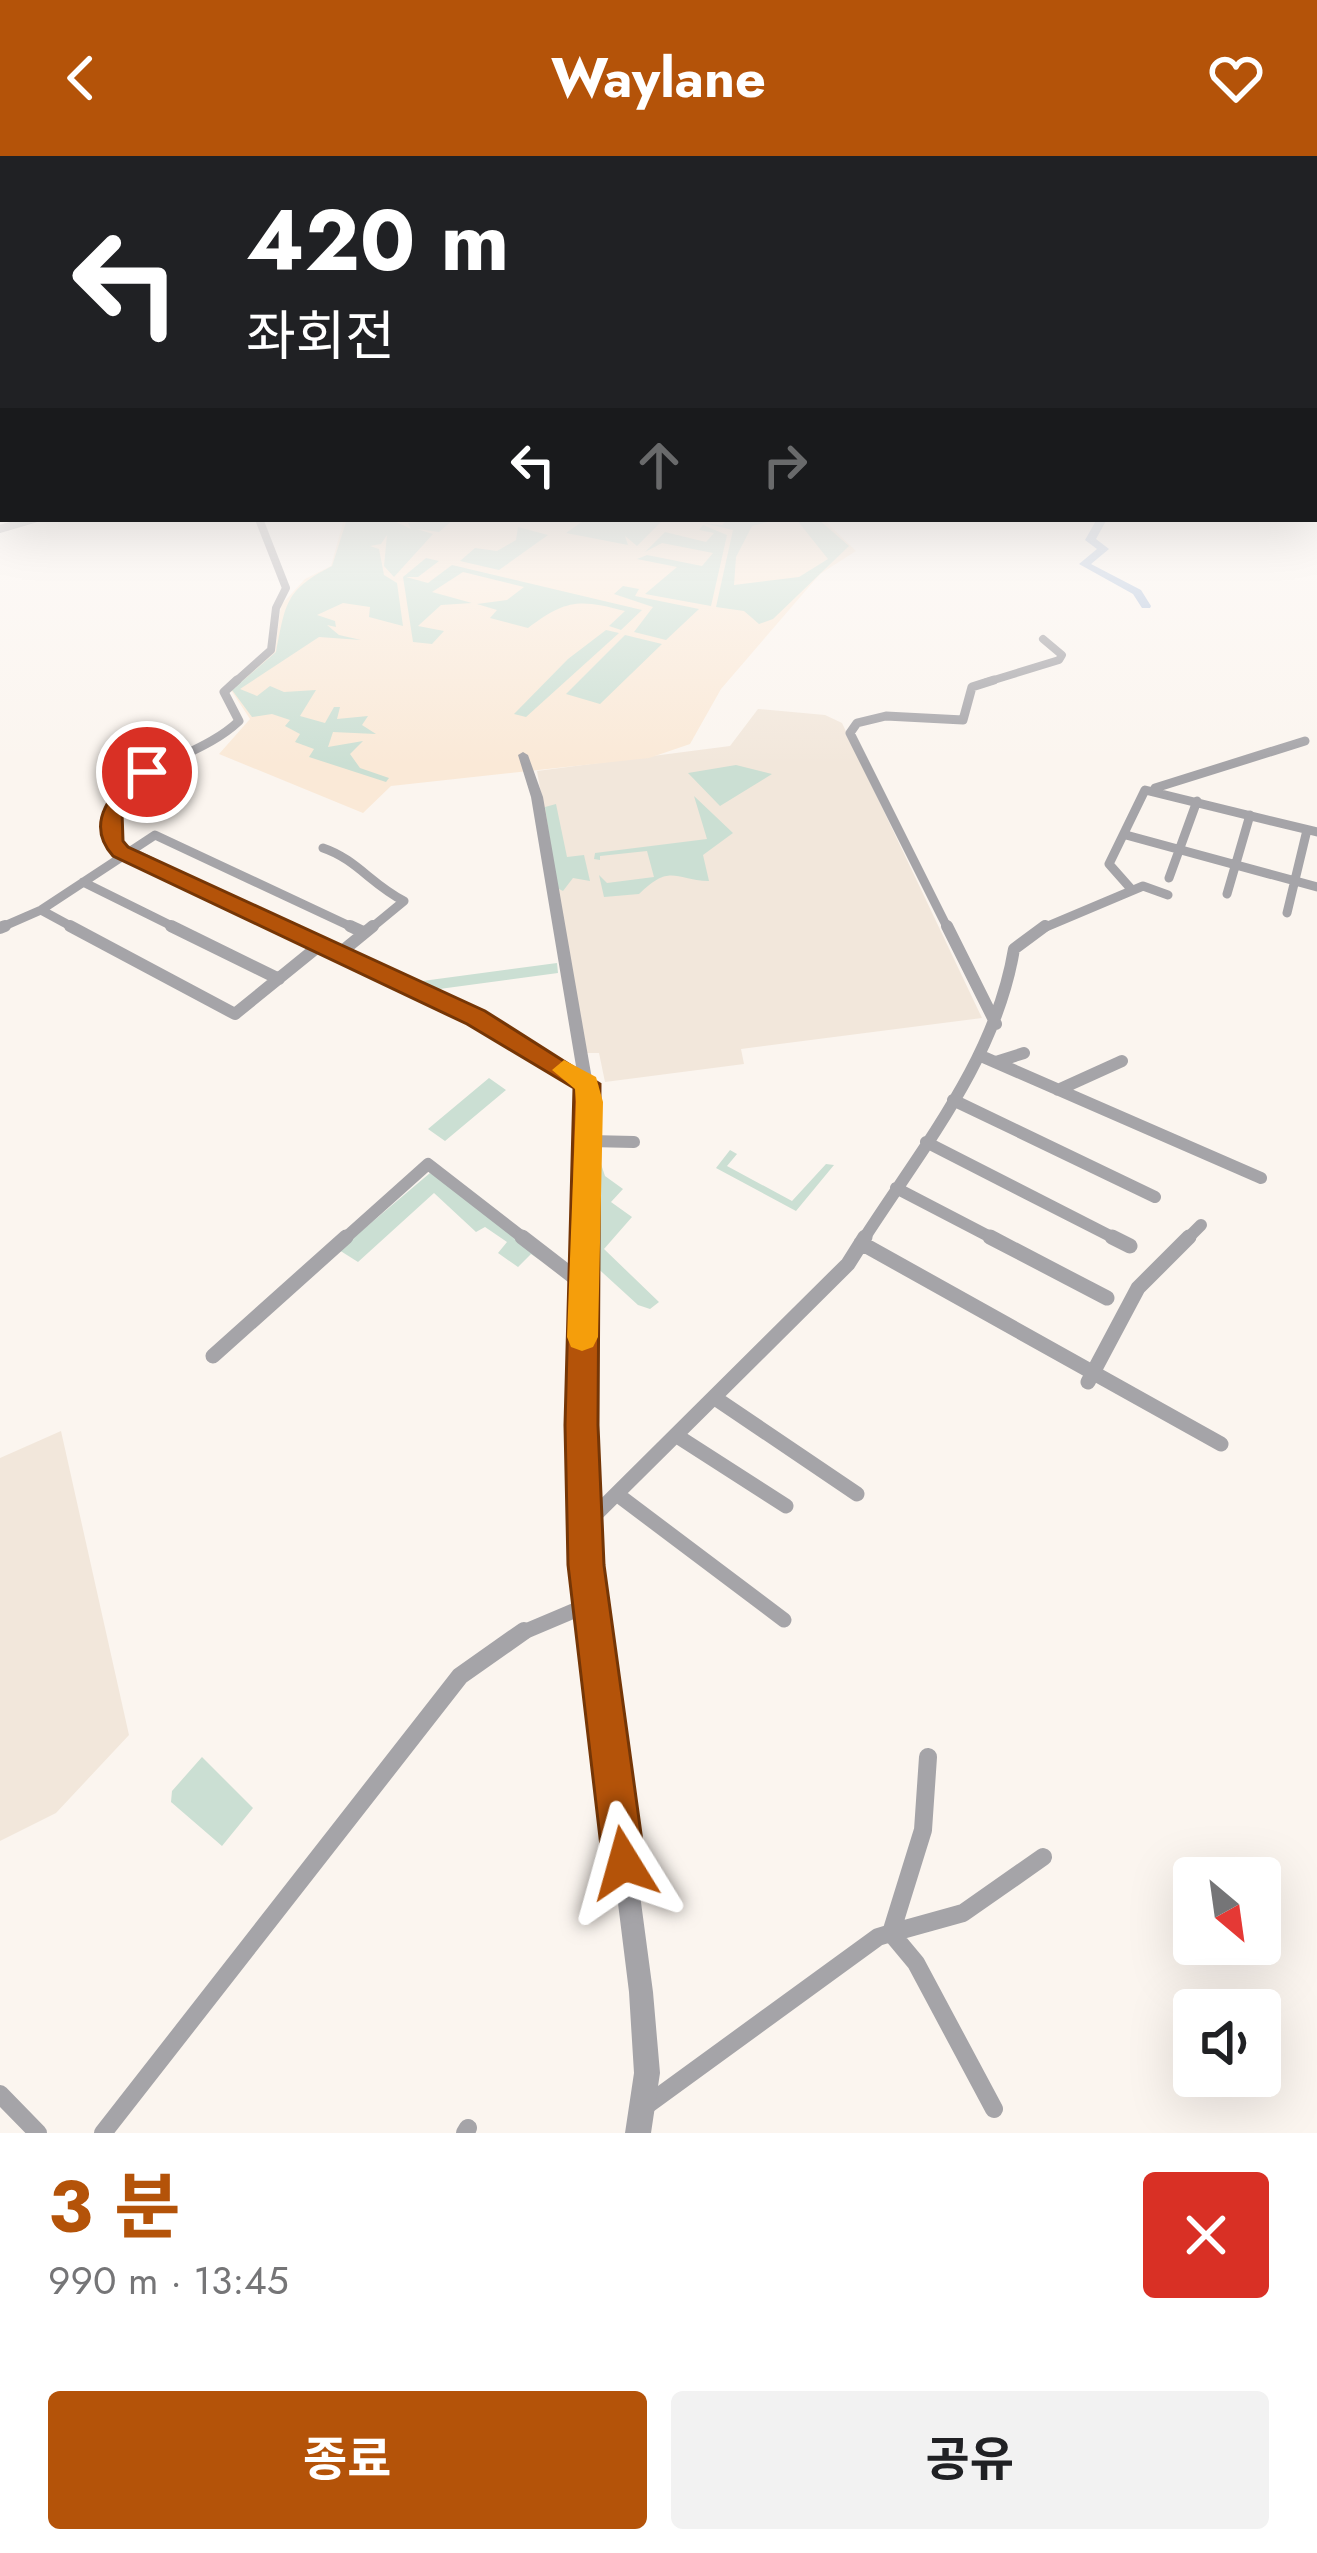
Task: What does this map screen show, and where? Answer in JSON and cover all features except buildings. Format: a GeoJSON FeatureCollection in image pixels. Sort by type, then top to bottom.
{"type":"FeatureCollection","features":[{"type":"Feature","properties":{"kind":"street"},"geometry":{"type":"LineString","coordinates":[[283,580],[286,588],[276,608],[271,650],[224,692],[240,717],[233,730],[206,748],[147,772],[119,797],[110,830],[112,842],[124,853],[476,1017],[587,1084]]}},
{"type":"Feature","properties":{"kind":"street"},"geometry":{"type":"LineString","coordinates":[[996,1024],[850,733],[856,723],[886,716],[963,720],[972,687],[1060,659],[1062,655],[1043,639]]}},
{"type":"Feature","properties":{"kind":"street"},"geometry":{"type":"LineString","coordinates":[[1132,890],[1109,864],[1144,790],[1305,741]]}},
{"type":"Feature","properties":{"kind":"street"},"geometry":{"type":"LineString","coordinates":[[523,754],[537,797],[587,1084],[585,1525],[590,1604],[641,1992],[646,2073],[638,2133]]}},
{"type":"Feature","properties":{"kind":"street"},"geometry":{"type":"LineString","coordinates":[[1154,788],[1312,831],[1292,880],[1287,913]]}},
{"type":"Feature","properties":{"kind":"street"},"geometry":{"type":"LineString","coordinates":[[1168,878],[1197,801]]}},
{"type":"Feature","properties":{"kind":"street"},"geometry":{"type":"LineString","coordinates":[[1227,894],[1250,815]]}},
{"type":"Feature","properties":{"kind":"street"},"geometry":{"type":"LineString","coordinates":[[0,928],[41,910],[154,835],[363,932]]}},
{"type":"Feature","properties":{"kind":"street"},"geometry":{"type":"LineString","coordinates":[[1126,835],[1317,887]]}},
{"type":"Feature","properties":{"kind":"street"},"geometry":{"type":"LineString","coordinates":[[322,848],[350,857],[371,885],[404,901],[340,953]]}},
{"type":"Feature","properties":{"kind":"street"},"geometry":{"type":"LineString","coordinates":[[83,883],[279,979]]}},
{"type":"Feature","properties":{"kind":"street"},"geometry":{"type":"LineString","coordinates":[[585,1525],[848,1264],[953,1100],[988,1059],[1010,959],[1027,935],[1143,886],[1168,895]]}},
{"type":"Feature","properties":{"kind":"street"},"geometry":{"type":"LineString","coordinates":[[41,910],[235,1014],[320,945]]}},
{"type":"Feature","properties":{"kind":"street"},"geometry":{"type":"LineString","coordinates":[[988,1059],[1024,1053]]}},
{"type":"Feature","properties":{"kind":"street"},"geometry":{"type":"LineString","coordinates":[[988,1059],[1261,1178]]}},
{"type":"Feature","properties":{"kind":"street"},"geometry":{"type":"LineString","coordinates":[[1058,1090],[1122,1061]]}},
{"type":"Feature","properties":{"kind":"street"},"geometry":{"type":"LineString","coordinates":[[953,1100],[1155,1197]]}},
{"type":"Feature","properties":{"kind":"street"},"geometry":{"type":"LineString","coordinates":[[590,1141],[634,1142]]}},
{"type":"Feature","properties":{"kind":"street"},"geometry":{"type":"LineString","coordinates":[[926,1142],[1130,1246]]}},
{"type":"Feature","properties":{"kind":"street"},"geometry":{"type":"LineString","coordinates":[[213,1356],[334,1257],[428,1164],[584,1284]]}},
{"type":"Feature","properties":{"kind":"street"},"geometry":{"type":"LineString","coordinates":[[896,1188],[1107,1298]]}},
{"type":"Feature","properties":{"kind":"street"},"geometry":{"type":"LineString","coordinates":[[1090,1377],[1138,1288],[1201,1226]]}},
{"type":"Feature","properties":{"kind":"street"},"geometry":{"type":"LineString","coordinates":[[861,1244],[1090,1377],[1221,1444]]}},
{"type":"Feature","properties":{"kind":"street"},"geometry":{"type":"LineString","coordinates":[[715,1398],[857,1494]]}},
{"type":"Feature","properties":{"kind":"street"},"geometry":{"type":"LineString","coordinates":[[677,1436],[786,1506]]}},
{"type":"Feature","properties":{"kind":"street"},"geometry":{"type":"LineString","coordinates":[[618,1495],[784,1620]]}},
{"type":"Feature","properties":{"kind":"street"},"geometry":{"type":"LineString","coordinates":[[103,2133],[460,1676],[527,1629],[590,1604]]}},
{"type":"Feature","properties":{"kind":"street"},"geometry":{"type":"LineString","coordinates":[[891,1934],[923,1830],[928,1757]]}},
{"type":"Feature","properties":{"kind":"street"},"geometry":{"type":"LineString","coordinates":[[641,2109],[878,1937],[963,1913],[1043,1857]]}},
{"type":"Feature","properties":{"kind":"street"},"geometry":{"type":"LineString","coordinates":[[891,1934],[916,1963],[994,2109]]}},
{"type":"Feature","properties":{"kind":"street"},"geometry":{"type":"LineString","coordinates":[[0,2094],[38,2133]]}},
{"type":"Feature","properties":{"kind":"shaded area"},"geometry":{"type":"Polygon","coordinates":[[[304,580],[815,580],[721,689],[690,744],[649,758],[391,786],[363,813],[219,754],[250,719],[231,690],[275,651],[281,605],[304,580]]]}},
{"type":"Feature","properties":{"kind":"shaded area"},"geometry":{"type":"Polygon","coordinates":[[[758,709],[825,715],[842,723],[982,1018],[741,1049],[744,1064],[605,1082],[599,1053],[587,1053],[537,771],[730,746],[758,709]]]}},
{"type":"Feature","properties":{"kind":"shaded area"},"geometry":{"type":"Polygon","coordinates":[[[61,1431],[129,1735],[56,1813],[0,1841],[0,1458],[61,1431]]]}},
{"type":"Feature","properties":{"kind":"green space"},"geometry":{"type":"Polygon","coordinates":[[[393,580],[397,583],[403,626],[369,617],[370,607],[343,603],[317,615],[335,621],[336,627],[327,625],[339,635],[361,640],[319,637],[240,689],[257,696],[270,686],[284,692],[316,690],[300,716],[325,723],[334,707],[340,707],[337,719],[368,716],[362,725],[376,734],[333,732],[328,747],[363,741],[350,754],[360,768],[389,778],[386,782],[309,757],[314,749],[295,742],[300,734],[285,726],[290,720],[272,714],[252,717],[232,690],[276,652],[290,600],[305,583],[393,580]]]}},
{"type":"Feature","properties":{"kind":"green space"},"geometry":{"type":"Polygon","coordinates":[[[404,580],[450,580],[432,592],[472,603],[441,605],[418,626],[444,631],[432,644],[413,642],[404,580]]]}},
{"type":"Feature","properties":{"kind":"green space"},"geometry":{"type":"Polygon","coordinates":[[[497,580],[516,580],[642,610],[621,630],[609,626],[625,611],[574,604],[528,628],[490,618],[497,610],[477,604],[507,600],[524,587],[497,580]]]}},
{"type":"Feature","properties":{"kind":"green space"},"geometry":{"type":"Polygon","coordinates":[[[661,580],[717,580],[711,606],[645,594],[661,580]]]}},
{"type":"Feature","properties":{"kind":"green space"},"geometry":{"type":"Polygon","coordinates":[[[722,580],[734,580],[734,585],[813,580],[773,619],[759,624],[744,611],[716,607],[722,580]]]}},
{"type":"Feature","properties":{"kind":"green space"},"geometry":{"type":"Polygon","coordinates":[[[623,586],[639,589],[635,596],[699,609],[666,640],[634,632],[653,607],[614,594],[623,586]]]}},
{"type":"Feature","properties":{"kind":"green space"},"geometry":{"type":"Polygon","coordinates":[[[606,630],[619,633],[526,717],[514,714],[568,659],[606,630]]]}},
{"type":"Feature","properties":{"kind":"green space"},"geometry":{"type":"Polygon","coordinates":[[[625,635],[662,644],[600,704],[566,694],[625,635]]]}},
{"type":"Feature","properties":{"kind":"green space"},"geometry":{"type":"Polygon","coordinates":[[[736,765],[772,774],[720,806],[688,773],[736,765]]]}},
{"type":"Feature","properties":{"kind":"green space"},"geometry":{"type":"Polygon","coordinates":[[[694,796],[733,833],[703,855],[709,881],[666,876],[639,894],[604,897],[599,875],[607,883],[654,877],[647,851],[600,856],[600,860],[594,859],[595,853],[707,839],[694,796]]]}},
{"type":"Feature","properties":{"kind":"green space"},"geometry":{"type":"Polygon","coordinates":[[[556,804],[567,857],[584,855],[590,881],[573,878],[563,891],[557,888],[545,807],[556,804]]]}},
{"type":"Feature","properties":{"kind":"green space"},"geometry":{"type":"Polygon","coordinates":[[[557,963],[558,973],[432,990],[415,982],[557,963]]]}},
{"type":"Feature","properties":{"kind":"green space"},"geometry":{"type":"Polygon","coordinates":[[[489,1078],[506,1090],[445,1141],[428,1129],[489,1078]]]}},
{"type":"Feature","properties":{"kind":"green space"},"geometry":{"type":"Polygon","coordinates":[[[730,1150],[737,1154],[727,1166],[792,1201],[826,1164],[834,1165],[796,1211],[716,1168],[730,1150]]]}},
{"type":"Feature","properties":{"kind":"green space"},"geometry":{"type":"Polygon","coordinates":[[[601,1164],[605,1176],[623,1189],[611,1202],[632,1217],[604,1249],[659,1302],[650,1309],[638,1305],[592,1263],[592,1165],[601,1164]]]}},
{"type":"Feature","properties":{"kind":"green space"},"geometry":{"type":"Polygon","coordinates":[[[430,1173],[461,1192],[541,1261],[531,1254],[518,1267],[498,1253],[507,1242],[485,1227],[476,1232],[434,1193],[358,1262],[339,1250],[430,1173]]]}},
{"type":"Feature","properties":{"kind":"green space"},"geometry":{"type":"Polygon","coordinates":[[[202,1757],[253,1808],[222,1846],[171,1802],[172,1791],[202,1757]]]}},
{"type":"Feature","properties":{"kind":"waterway"},"geometry":{"type":"LineString","coordinates":[[1115,580],[1137,592],[1146,606]]}},
{"type":"Feature","properties":{"kind":"slow traffic"},"geometry":{"type":"LineString","coordinates":[[564,1070],[587,1084],[590,1102],[582,1337]]}},
{"type":"Feature","properties":{"kind":"route"},"geometry":{"type":"LineString","coordinates":[[147,772],[119,797],[112,812],[112,842],[121,851],[476,1017],[587,1084],[590,1141],[581,1425],[586,1565],[624,1863]]}}]}
